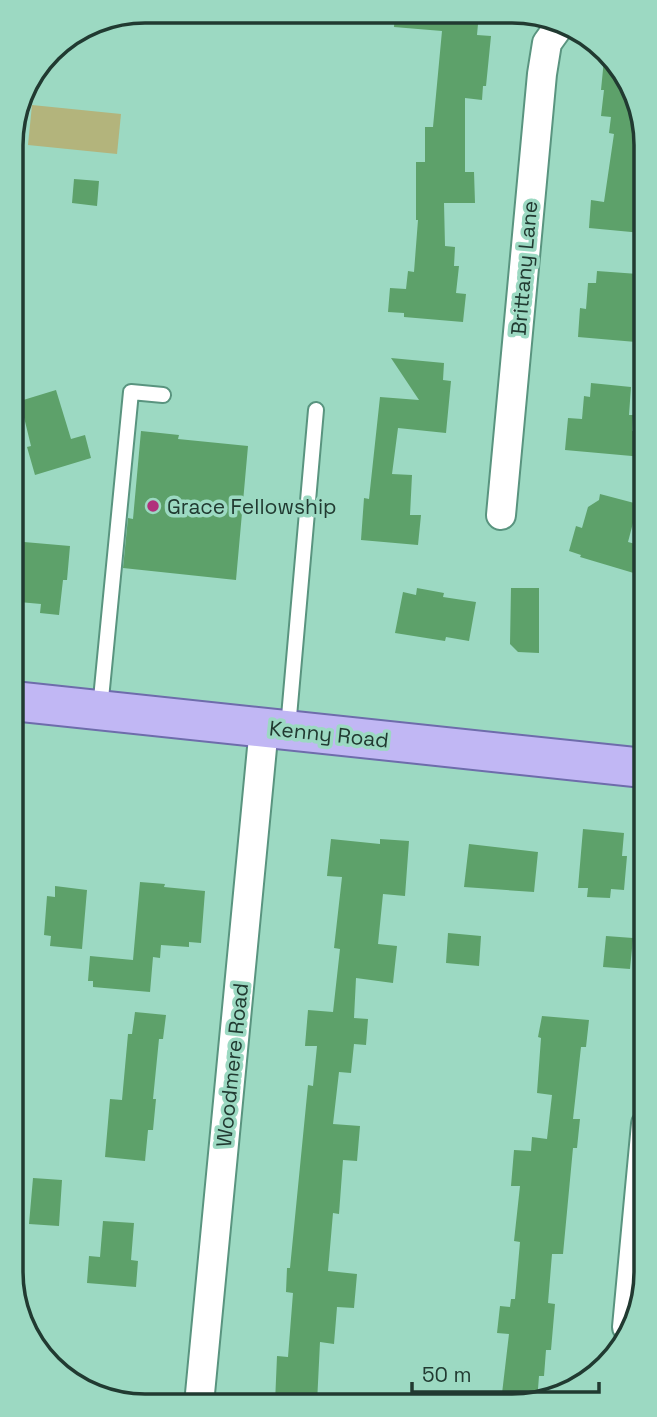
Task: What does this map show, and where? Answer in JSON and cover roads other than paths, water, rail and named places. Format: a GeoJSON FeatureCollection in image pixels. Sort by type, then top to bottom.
{"type":"FeatureCollection","features":[{"type":"Feature","properties":{"kind":"main road","name":"Kenny Road"},"geometry":{"type":"LineString","coordinates":[[23,702],[634,767]]}},
{"type":"Feature","properties":{"kind":"street","name":"Brittany Lane"},"geometry":{"type":"LineString","coordinates":[[501,515],[542,74],[547,43],[556,31]]}},
{"type":"Feature","properties":{"kind":"street","name":"Woodmere Road"},"geometry":{"type":"LineString","coordinates":[[200,1394],[276,729]]}},
{"type":"Feature","properties":{"kind":"street"},"geometry":{"type":"LineString","coordinates":[[629,1306],[634,1252]]}},
{"type":"Feature","properties":{"kind":"lane"},"geometry":{"type":"LineString","coordinates":[[100,710],[131,392],[163,395]]}},
{"type":"Feature","properties":{"kind":"lane"},"geometry":{"type":"LineString","coordinates":[[276,729],[316,410]]}},
{"type":"Feature","properties":{"kind":"place","name":"Grace Fellowship"},"geometry":{"type":"Point","coordinates":[153,506]}}]}
